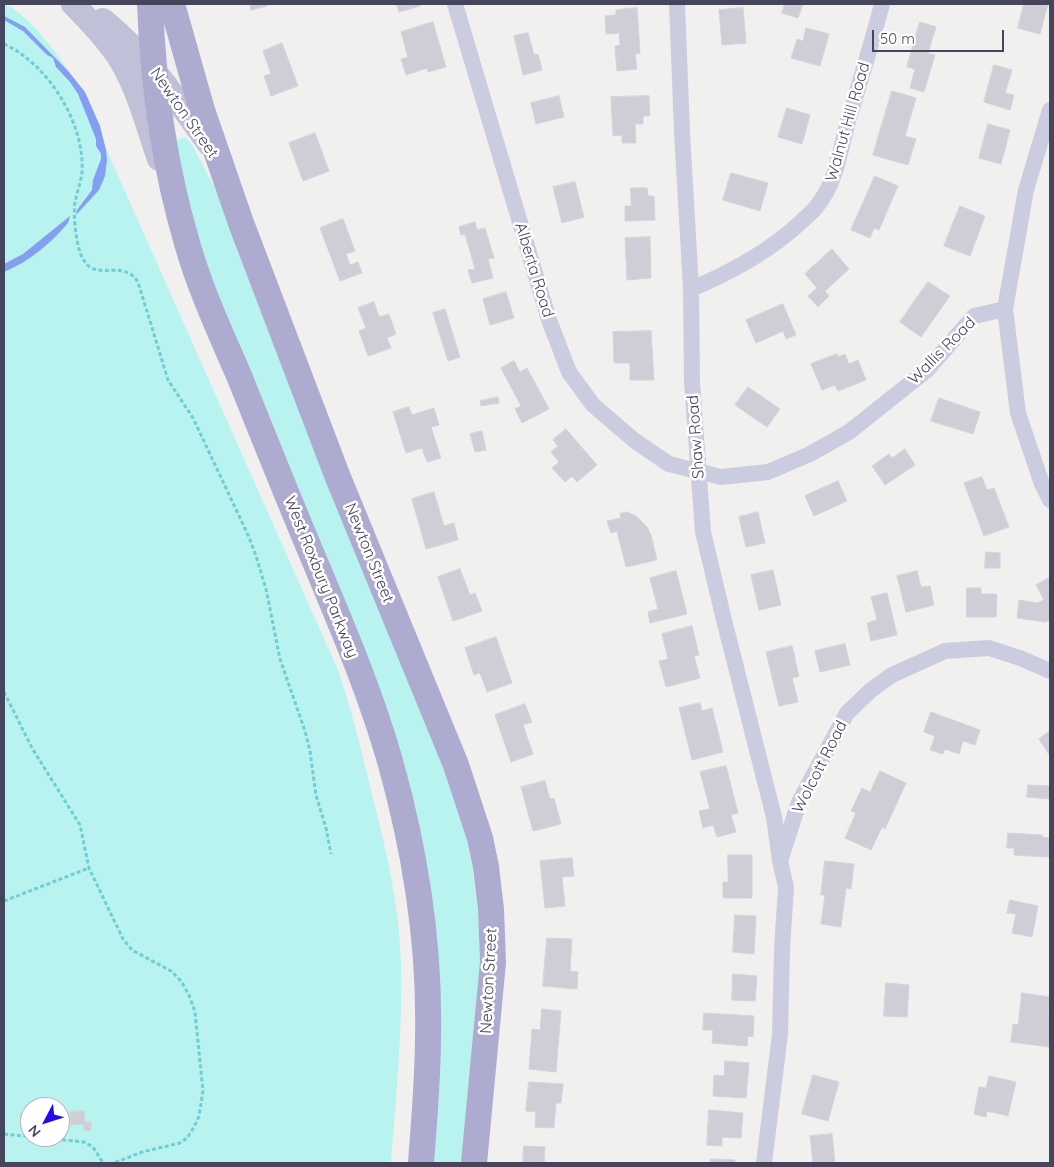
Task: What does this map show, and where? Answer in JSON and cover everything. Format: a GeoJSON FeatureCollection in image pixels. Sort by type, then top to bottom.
{"type":"FeatureCollection","features":[{"type":"Feature","properties":{"kind":"main road","name":"Newton Street"},"geometry":{"type":"LineString","coordinates":[[72,4],[93,24],[110,46],[132,83],[186,242]]}},
{"type":"Feature","properties":{"kind":"main road","name":"Newton Street"},"geometry":{"type":"LineString","coordinates":[[79,4],[118,32],[154,68],[216,154],[337,475],[456,765],[480,838],[490,901],[493,962],[474,1163]]}},
{"type":"Feature","properties":{"kind":"main road","name":"West Roxbury Parkway"},"geometry":{"type":"LineString","coordinates":[[150,4],[154,68],[169,168],[186,242],[359,671],[398,789],[413,863],[426,969],[428,1036],[421,1163]]}},
{"type":"Feature","properties":{"kind":"main road"},"geometry":{"type":"LineString","coordinates":[[172,4],[216,154]]}},
{"type":"Feature","properties":{"kind":"street","name":"Alberta Road"},"geometry":{"type":"LineString","coordinates":[[454,4],[549,320],[569,372],[593,405],[635,442],[669,464],[700,473]]}},
{"type":"Feature","properties":{"kind":"street","name":"Shaw Road"},"geometry":{"type":"LineString","coordinates":[[677,4],[682,141],[691,289],[692,382],[703,532],[774,817],[780,861]]}},
{"type":"Feature","properties":{"kind":"street","name":"Walnut Hill Road"},"geometry":{"type":"LineString","coordinates":[[691,289],[725,275],[756,257],[792,230],[817,206],[829,188],[837,166],[882,4]]}},
{"type":"Feature","properties":{"kind":"street"},"geometry":{"type":"LineString","coordinates":[[1050,110],[1026,190],[1005,309],[1018,413],[1042,484],[1050,500]]}},
{"type":"Feature","properties":{"kind":"street","name":"Wallis Road"},"geometry":{"type":"LineString","coordinates":[[700,473],[721,477],[768,472],[810,454],[850,432],[913,382],[927,370],[974,316],[1005,309]]}},
{"type":"Feature","properties":{"kind":"street","name":"Wolcott Road"},"geometry":{"type":"LineString","coordinates":[[780,861],[799,802],[847,713],[871,690],[892,675],[945,651],[989,648],[1020,658],[1050,671]]}},
{"type":"Feature","properties":{"kind":"street"},"geometry":{"type":"LineString","coordinates":[[764,1163],[780,1034],[786,886],[780,861]]}},
{"type":"Feature","properties":{"kind":"path"},"geometry":{"type":"LineString","coordinates":[[4,44],[16,50],[37,66],[55,90],[71,117],[77,135],[82,167],[74,209],[78,243],[82,256],[89,266],[94,269],[104,271],[123,270],[134,276],[138,282],[168,380],[193,418],[249,537],[263,579],[280,659],[305,731],[310,751],[316,795],[326,828],[331,854]]}},
{"type":"Feature","properties":{"kind":"path"},"geometry":{"type":"LineString","coordinates":[[4,692],[28,741],[80,825],[89,868],[123,939],[132,950],[171,971],[182,981],[190,994],[195,1012],[201,1066],[202,1104],[199,1116],[187,1138],[180,1143],[142,1152],[114,1163]]}},
{"type":"Feature","properties":{"kind":"path"},"geometry":{"type":"LineString","coordinates":[[4,901],[89,868]]}},
{"type":"Feature","properties":{"kind":"path"},"geometry":{"type":"LineString","coordinates":[[4,1134],[84,1142],[93,1147],[103,1163]]}},
{"type":"Feature","properties":{"kind":"shaded area"},"geometry":{"type":"Polygon","coordinates":[[[4,4],[25,18],[47,41],[80,90],[338,670],[361,747],[382,835],[398,919],[401,962],[401,1012],[391,1163],[4,1163],[4,4]]]}},
{"type":"Feature","properties":{"kind":"shaded area"},"geometry":{"type":"Polygon","coordinates":[[[181,138],[186,138],[191,143],[226,209],[433,729],[465,831],[473,871],[478,912],[481,993],[466,1163],[431,1163],[433,919],[200,251],[174,144],[181,138]]]}},
{"type":"Feature","properties":{"kind":"water"},"geometry":{"type":"Polygon","coordinates":[[[4,16],[25,27],[69,72],[85,92],[100,126],[107,160],[105,176],[99,190],[76,215],[77,210],[92,190],[93,180],[101,159],[101,154],[96,146],[96,139],[78,94],[56,67],[53,58],[47,55],[23,31],[4,20],[4,16]]]}},
{"type":"Feature","properties":{"kind":"water"},"geometry":{"type":"Polygon","coordinates":[[[70,216],[68,223],[47,245],[22,263],[4,272],[4,264],[23,254],[70,216]]]}},
{"type":"Feature","properties":{"kind":"building"},"geometry":{"type":"Polygon","coordinates":[[[250,4],[266,4],[267,6],[251,10],[250,4]]]}},
{"type":"Feature","properties":{"kind":"building"},"geometry":{"type":"Polygon","coordinates":[[[397,4],[419,4],[420,6],[399,12],[397,4]]]}},
{"type":"Feature","properties":{"kind":"building"},"geometry":{"type":"Polygon","coordinates":[[[785,4],[803,4],[798,18],[782,13],[785,4]]]}},
{"type":"Feature","properties":{"kind":"building"},"geometry":{"type":"Polygon","coordinates":[[[1024,4],[1048,4],[1040,34],[1018,28],[1024,4]]]}},
{"type":"Feature","properties":{"kind":"building"},"geometry":{"type":"Polygon","coordinates":[[[637,8],[640,53],[635,54],[637,69],[617,71],[615,46],[620,45],[619,33],[606,34],[605,16],[616,15],[616,10],[637,8]]]}},
{"type":"Feature","properties":{"kind":"building"},"geometry":{"type":"Polygon","coordinates":[[[743,8],[746,43],[722,45],[719,10],[743,8]]]}},
{"type":"Feature","properties":{"kind":"building"},"geometry":{"type":"Polygon","coordinates":[[[433,22],[446,67],[428,72],[427,68],[406,75],[401,59],[408,57],[401,32],[433,22]]]}},
{"type":"Feature","properties":{"kind":"building"},"geometry":{"type":"Polygon","coordinates":[[[920,22],[936,27],[928,53],[935,55],[924,92],[910,88],[915,69],[907,67],[920,22]]]}},
{"type":"Feature","properties":{"kind":"building"},"geometry":{"type":"Polygon","coordinates":[[[806,28],[829,34],[820,66],[791,58],[797,39],[803,41],[806,28]]]}},
{"type":"Feature","properties":{"kind":"building"},"geometry":{"type":"Polygon","coordinates":[[[528,33],[534,55],[538,54],[542,70],[523,75],[514,36],[528,33]]]}},
{"type":"Feature","properties":{"kind":"building"},"geometry":{"type":"Polygon","coordinates":[[[282,43],[298,86],[271,96],[264,76],[271,74],[263,51],[282,43]]]}},
{"type":"Feature","properties":{"kind":"building"},"geometry":{"type":"Polygon","coordinates":[[[994,65],[1012,70],[1005,93],[1014,95],[1010,110],[984,102],[994,65]]]}},
{"type":"Feature","properties":{"kind":"building"},"geometry":{"type":"Polygon","coordinates":[[[892,91],[916,98],[905,136],[916,139],[908,165],[873,155],[892,91]]]}},
{"type":"Feature","properties":{"kind":"building"},"geometry":{"type":"Polygon","coordinates":[[[559,96],[564,117],[536,124],[531,103],[559,96]]]}},
{"type":"Feature","properties":{"kind":"building"},"geometry":{"type":"Polygon","coordinates":[[[649,96],[650,116],[643,116],[643,124],[635,124],[636,143],[622,143],[622,135],[613,136],[611,97],[649,96]]]}},
{"type":"Feature","properties":{"kind":"building"},"geometry":{"type":"Polygon","coordinates":[[[787,108],[810,115],[802,144],[778,137],[787,108]]]}},
{"type":"Feature","properties":{"kind":"building"},"geometry":{"type":"Polygon","coordinates":[[[988,124],[1010,130],[1001,164],[979,158],[988,124]]]}},
{"type":"Feature","properties":{"kind":"building"},"geometry":{"type":"Polygon","coordinates":[[[315,133],[329,171],[303,181],[289,143],[315,133]]]}},
{"type":"Feature","properties":{"kind":"building"},"geometry":{"type":"Polygon","coordinates":[[[731,173],[768,183],[760,211],[723,200],[731,173]]]}},
{"type":"Feature","properties":{"kind":"building"},"geometry":{"type":"Polygon","coordinates":[[[875,176],[898,186],[879,230],[874,228],[870,238],[851,230],[875,176]]]}},
{"type":"Feature","properties":{"kind":"building"},"geometry":{"type":"Polygon","coordinates":[[[575,182],[584,217],[562,223],[553,187],[575,182]]]}},
{"type":"Feature","properties":{"kind":"building"},"geometry":{"type":"Polygon","coordinates":[[[631,188],[647,188],[648,196],[654,196],[655,220],[625,221],[625,206],[631,206],[631,188]]]}},
{"type":"Feature","properties":{"kind":"building"},"geometry":{"type":"Polygon","coordinates":[[[960,206],[985,216],[970,256],[944,246],[960,206]]]}},
{"type":"Feature","properties":{"kind":"building"},"geometry":{"type":"Polygon","coordinates":[[[343,219],[355,251],[346,254],[350,265],[358,262],[362,273],[340,281],[320,228],[343,219]]]}},
{"type":"Feature","properties":{"kind":"building"},"geometry":{"type":"Polygon","coordinates":[[[475,222],[477,230],[485,228],[494,258],[488,259],[493,278],[472,283],[468,270],[475,269],[465,234],[461,235],[459,227],[475,222]]]}},
{"type":"Feature","properties":{"kind":"building"},"geometry":{"type":"Polygon","coordinates":[[[650,237],[651,278],[627,280],[625,238],[650,237]]]}},
{"type":"Feature","properties":{"kind":"building"},"geometry":{"type":"Polygon","coordinates":[[[832,249],[849,269],[825,291],[829,296],[818,307],[808,296],[817,288],[805,274],[832,249]]]}},
{"type":"Feature","properties":{"kind":"building"},"geometry":{"type":"Polygon","coordinates":[[[928,282],[950,296],[921,337],[900,322],[928,282]]]}},
{"type":"Feature","properties":{"kind":"building"},"geometry":{"type":"Polygon","coordinates":[[[506,292],[514,318],[490,325],[483,299],[506,292]]]}},
{"type":"Feature","properties":{"kind":"building"},"geometry":{"type":"Polygon","coordinates":[[[374,302],[379,317],[389,314],[396,334],[387,338],[391,348],[368,356],[359,331],[366,328],[358,308],[374,302]]]}},
{"type":"Feature","properties":{"kind":"building"},"geometry":{"type":"Polygon","coordinates":[[[783,304],[796,335],[786,339],[783,331],[756,343],[746,320],[783,304]]]}},
{"type":"Feature","properties":{"kind":"building"},"geometry":{"type":"Polygon","coordinates":[[[445,309],[460,357],[448,361],[433,313],[445,309]]]}},
{"type":"Feature","properties":{"kind":"building"},"geometry":{"type":"Polygon","coordinates":[[[651,331],[654,380],[630,380],[630,363],[614,363],[613,332],[651,331]]]}},
{"type":"Feature","properties":{"kind":"building"},"geometry":{"type":"Polygon","coordinates":[[[837,354],[838,357],[845,354],[849,364],[858,360],[866,380],[838,391],[835,385],[822,390],[811,364],[837,354]]]}},
{"type":"Feature","properties":{"kind":"building"},"geometry":{"type":"Polygon","coordinates":[[[514,361],[520,372],[527,368],[549,409],[522,423],[515,409],[521,406],[501,368],[514,361]]]}},
{"type":"Feature","properties":{"kind":"building"},"geometry":{"type":"Polygon","coordinates":[[[748,387],[780,409],[767,427],[735,405],[748,387]]]}},
{"type":"Feature","properties":{"kind":"building"},"geometry":{"type":"Polygon","coordinates":[[[498,397],[499,403],[481,406],[480,401],[498,397]]]}},
{"type":"Feature","properties":{"kind":"building"},"geometry":{"type":"Polygon","coordinates":[[[939,398],[980,412],[973,434],[931,421],[939,398]]]}},
{"type":"Feature","properties":{"kind":"building"},"geometry":{"type":"Polygon","coordinates":[[[409,407],[412,415],[434,408],[439,425],[431,427],[441,458],[427,462],[422,448],[406,453],[393,412],[409,407]]]}},
{"type":"Feature","properties":{"kind":"building"},"geometry":{"type":"Polygon","coordinates":[[[566,429],[597,465],[577,482],[572,476],[565,482],[552,468],[559,462],[551,452],[558,446],[553,440],[566,429]]]}},
{"type":"Feature","properties":{"kind":"building"},"geometry":{"type":"Polygon","coordinates":[[[482,431],[486,450],[475,452],[470,434],[482,431]]]}},
{"type":"Feature","properties":{"kind":"building"},"geometry":{"type":"Polygon","coordinates":[[[905,449],[915,465],[885,485],[872,466],[889,454],[892,458],[905,449]]]}},
{"type":"Feature","properties":{"kind":"building"},"geometry":{"type":"Polygon","coordinates":[[[982,477],[987,490],[994,488],[1009,527],[984,536],[964,483],[982,477]]]}},
{"type":"Feature","properties":{"kind":"building"},"geometry":{"type":"Polygon","coordinates":[[[838,481],[847,501],[814,516],[805,496],[838,481]]]}},
{"type":"Feature","properties":{"kind":"building"},"geometry":{"type":"Polygon","coordinates":[[[434,492],[444,526],[454,523],[458,540],[426,549],[412,499],[434,492]]]}},
{"type":"Feature","properties":{"kind":"building"},"geometry":{"type":"Polygon","coordinates":[[[627,512],[636,516],[647,527],[651,535],[657,560],[626,567],[617,531],[611,533],[607,521],[621,518],[620,514],[627,512]]]}},
{"type":"Feature","properties":{"kind":"building"},"geometry":{"type":"Polygon","coordinates":[[[758,512],[765,543],[746,547],[739,517],[758,512]]]}},
{"type":"Feature","properties":{"kind":"building"},"geometry":{"type":"Polygon","coordinates":[[[986,552],[1000,553],[1000,568],[985,568],[986,552]]]}},
{"type":"Feature","properties":{"kind":"building"},"geometry":{"type":"Polygon","coordinates":[[[460,569],[470,595],[475,593],[482,611],[453,621],[438,577],[460,569]]]}},
{"type":"Feature","properties":{"kind":"building"},"geometry":{"type":"Polygon","coordinates":[[[773,570],[781,605],[759,610],[751,575],[773,570]]]}},
{"type":"Feature","properties":{"kind":"building"},"geometry":{"type":"Polygon","coordinates":[[[676,571],[687,614],[650,623],[648,612],[658,609],[650,578],[676,571]]]}},
{"type":"Feature","properties":{"kind":"building"},"geometry":{"type":"Polygon","coordinates":[[[917,571],[921,587],[930,586],[934,605],[906,612],[897,576],[917,571]]]}},
{"type":"Feature","properties":{"kind":"building"},"geometry":{"type":"Polygon","coordinates":[[[1049,578],[1050,620],[1045,622],[1017,618],[1019,600],[1037,603],[1044,600],[1036,585],[1049,578]]]}},
{"type":"Feature","properties":{"kind":"building"},"geometry":{"type":"Polygon","coordinates":[[[967,588],[981,588],[981,594],[997,594],[996,617],[967,617],[967,588]]]}},
{"type":"Feature","properties":{"kind":"building"},"geometry":{"type":"Polygon","coordinates":[[[887,593],[897,635],[871,641],[867,623],[877,620],[871,597],[887,593]]]}},
{"type":"Feature","properties":{"kind":"building"},"geometry":{"type":"Polygon","coordinates":[[[692,626],[699,655],[694,656],[700,678],[666,687],[659,661],[668,659],[662,634],[692,626]]]}},
{"type":"Feature","properties":{"kind":"building"},"geometry":{"type":"Polygon","coordinates":[[[496,637],[512,683],[487,692],[480,673],[474,675],[465,648],[496,637]]]}},
{"type":"Feature","properties":{"kind":"building"},"geometry":{"type":"Polygon","coordinates":[[[845,644],[850,665],[820,672],[815,651],[845,644]]]}},
{"type":"Feature","properties":{"kind":"building"},"geometry":{"type":"Polygon","coordinates":[[[792,646],[799,676],[792,678],[798,702],[779,706],[766,652],[792,646]]]}},
{"type":"Feature","properties":{"kind":"building"},"geometry":{"type":"Polygon","coordinates":[[[700,703],[702,711],[712,708],[723,752],[692,760],[679,708],[700,703]]]}},
{"type":"Feature","properties":{"kind":"building"},"geometry":{"type":"Polygon","coordinates":[[[525,704],[532,722],[523,725],[533,754],[511,762],[495,715],[525,704]]]}},
{"type":"Feature","properties":{"kind":"building"},"geometry":{"type":"Polygon","coordinates":[[[931,712],[980,730],[975,745],[963,741],[959,754],[945,749],[943,754],[930,750],[935,736],[924,732],[931,712]]]}},
{"type":"Feature","properties":{"kind":"building"},"geometry":{"type":"Polygon","coordinates":[[[1050,731],[1050,756],[1039,739],[1050,731]]]}},
{"type":"Feature","properties":{"kind":"building"},"geometry":{"type":"Polygon","coordinates":[[[726,766],[738,813],[731,815],[736,832],[717,837],[713,825],[703,828],[699,811],[710,809],[700,772],[726,766]]]}},
{"type":"Feature","properties":{"kind":"building"},"geometry":{"type":"Polygon","coordinates":[[[880,771],[906,783],[885,829],[882,827],[871,850],[845,838],[856,813],[851,811],[862,788],[870,792],[880,771]]]}},
{"type":"Feature","properties":{"kind":"building"},"geometry":{"type":"Polygon","coordinates":[[[545,781],[550,799],[554,798],[561,824],[533,831],[521,787],[545,781]]]}},
{"type":"Feature","properties":{"kind":"building"},"geometry":{"type":"Polygon","coordinates":[[[1028,785],[1050,786],[1050,799],[1027,797],[1028,785]]]}},
{"type":"Feature","properties":{"kind":"building"},"geometry":{"type":"Polygon","coordinates":[[[1008,833],[1042,835],[1042,837],[1050,838],[1049,857],[1014,855],[1014,848],[1007,848],[1008,833]]]}},
{"type":"Feature","properties":{"kind":"building"},"geometry":{"type":"Polygon","coordinates":[[[728,855],[752,855],[752,898],[723,898],[723,882],[728,882],[728,855]]]}},
{"type":"Feature","properties":{"kind":"building"},"geometry":{"type":"Polygon","coordinates":[[[572,858],[574,876],[562,877],[565,906],[545,908],[540,861],[572,858]]]}},
{"type":"Feature","properties":{"kind":"building"},"geometry":{"type":"Polygon","coordinates":[[[825,861],[854,864],[851,889],[846,888],[841,927],[821,924],[825,895],[821,895],[825,861]]]}},
{"type":"Feature","properties":{"kind":"building"},"geometry":{"type":"Polygon","coordinates":[[[1010,900],[1038,906],[1032,937],[1012,933],[1016,914],[1007,913],[1010,900]]]}},
{"type":"Feature","properties":{"kind":"building"},"geometry":{"type":"Polygon","coordinates":[[[735,915],[756,916],[754,954],[733,952],[735,915]]]}},
{"type":"Feature","properties":{"kind":"building"},"geometry":{"type":"Polygon","coordinates":[[[547,938],[572,939],[570,971],[578,972],[577,989],[543,986],[547,938]]]}},
{"type":"Feature","properties":{"kind":"building"},"geometry":{"type":"Polygon","coordinates":[[[733,974],[757,976],[755,1001],[732,1000],[733,974]]]}},
{"type":"Feature","properties":{"kind":"building"},"geometry":{"type":"Polygon","coordinates":[[[886,983],[909,985],[907,1017],[884,1016],[886,983]]]}},
{"type":"Feature","properties":{"kind":"building"},"geometry":{"type":"Polygon","coordinates":[[[1022,993],[1050,997],[1048,1014],[1050,1014],[1050,1047],[1011,1042],[1013,1024],[1018,1025],[1022,993]]]}},
{"type":"Feature","properties":{"kind":"building"},"geometry":{"type":"Polygon","coordinates":[[[542,1009],[561,1011],[556,1072],[529,1069],[532,1029],[540,1030],[542,1009]]]}},
{"type":"Feature","properties":{"kind":"building"},"geometry":{"type":"Polygon","coordinates":[[[704,1013],[754,1016],[753,1037],[748,1036],[747,1046],[712,1043],[713,1030],[703,1030],[704,1013]]]}},
{"type":"Feature","properties":{"kind":"building"},"geometry":{"type":"Polygon","coordinates":[[[725,1061],[749,1063],[746,1098],[713,1096],[714,1075],[724,1076],[725,1061]]]}},
{"type":"Feature","properties":{"kind":"building"},"geometry":{"type":"Polygon","coordinates":[[[813,1075],[839,1082],[828,1121],[802,1114],[813,1075]]]}},
{"type":"Feature","properties":{"kind":"building"},"geometry":{"type":"Polygon","coordinates":[[[989,1076],[1016,1082],[1008,1116],[987,1111],[986,1117],[974,1114],[979,1087],[986,1088],[989,1076]]]}},
{"type":"Feature","properties":{"kind":"building"},"geometry":{"type":"Polygon","coordinates":[[[529,1082],[563,1084],[561,1103],[556,1103],[554,1128],[535,1127],[536,1112],[526,1111],[529,1082]]]}},
{"type":"Feature","properties":{"kind":"building"},"geometry":{"type":"Polygon","coordinates":[[[709,1110],[743,1113],[741,1138],[722,1137],[722,1146],[707,1145],[709,1110]]]}},
{"type":"Feature","properties":{"kind":"building"},"geometry":{"type":"Polygon","coordinates":[[[84,1111],[85,1122],[91,1122],[91,1130],[84,1131],[84,1124],[71,1125],[70,1112],[84,1111]]]}},
{"type":"Feature","properties":{"kind":"building"},"geometry":{"type":"Polygon","coordinates":[[[832,1134],[835,1163],[813,1163],[810,1136],[832,1134]]]}},
{"type":"Feature","properties":{"kind":"building"},"geometry":{"type":"Polygon","coordinates":[[[524,1146],[545,1147],[544,1163],[523,1163],[524,1146]]]}},
{"type":"Feature","properties":{"kind":"building"},"geometry":{"type":"Polygon","coordinates":[[[711,1159],[735,1160],[735,1163],[710,1163],[711,1159]]]}}]}
